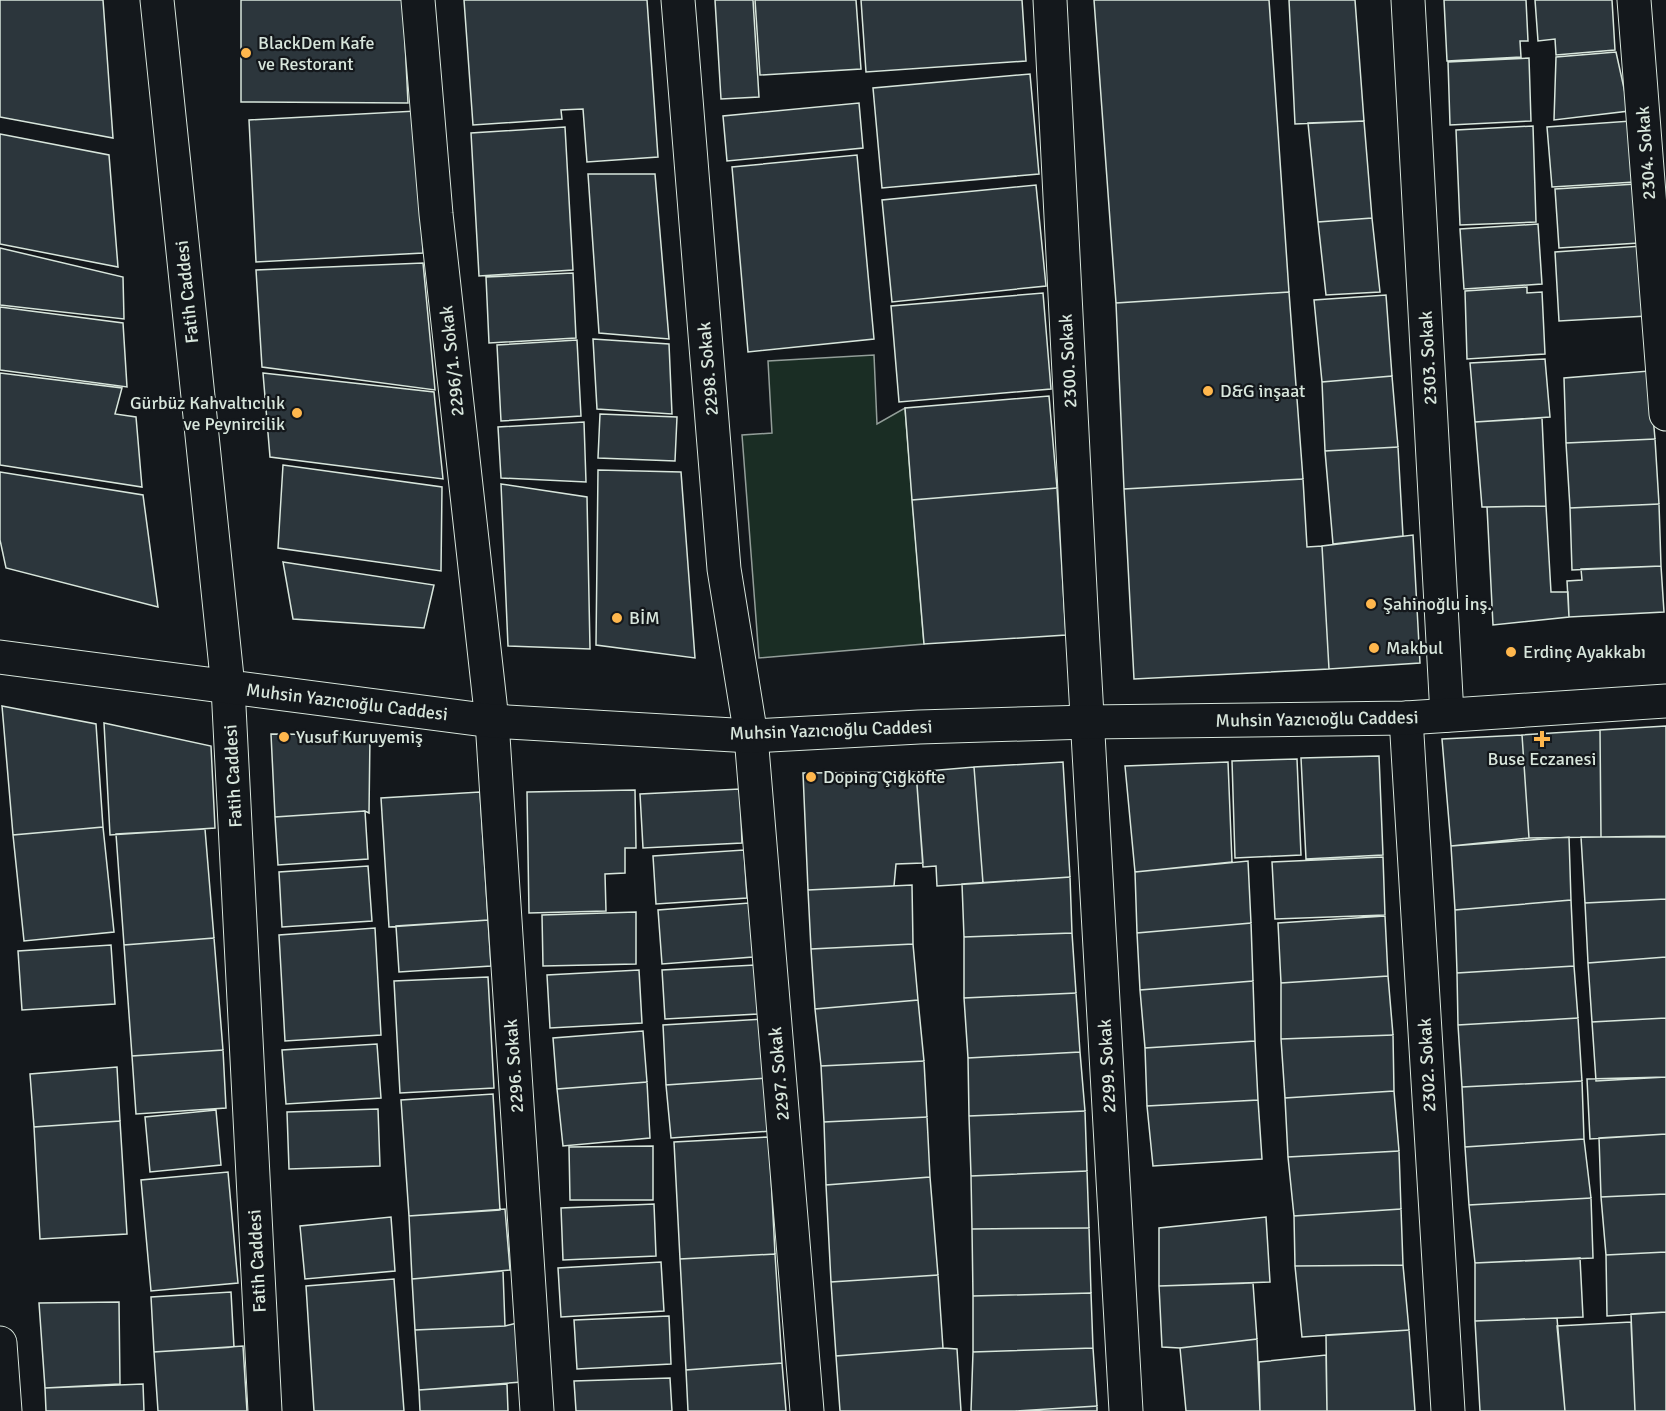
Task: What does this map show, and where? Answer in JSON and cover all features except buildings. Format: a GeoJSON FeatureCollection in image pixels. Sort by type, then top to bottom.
{"type":"FeatureCollection","features":[{"type":"Feature","properties":{"kind":"street","name":"Fatih Caddesi"},"geometry":{"type":"LineString","coordinates":[[157,0],[228,687],[265,1411]]}},
{"type":"Feature","properties":{"kind":"street","name":"2296/1. Sokak"},"geometry":{"type":"LineString","coordinates":[[418,0],[436,214],[492,721]]}},
{"type":"Feature","properties":{"kind":"street","name":"2298. Sokak"},"geometry":{"type":"LineString","coordinates":[[678,0],[724,569],[751,736]]}},
{"type":"Feature","properties":{"kind":"street","name":"2300. Sokak"},"geometry":{"type":"LineString","coordinates":[[1050,0],[1088,722]]}},
{"type":"Feature","properties":{"kind":"street","name":"2303. Sokak"},"geometry":{"type":"LineString","coordinates":[[1408,0],[1447,715]]}},
{"type":"Feature","properties":{"kind":"street","name":"2304. Sokak"},"geometry":{"type":"LineString","coordinates":[[1634,0],[1666,414]]}},
{"type":"Feature","properties":{"kind":"street","name":"Muhsin Yazıcıoğlu Caddesi"},"geometry":{"type":"LineString","coordinates":[[0,657],[492,721],[751,736],[919,727],[1088,722],[1406,718],[1666,701]]}},
{"type":"Feature","properties":{"kind":"street","name":"2302. Sokak"},"geometry":{"type":"LineString","coordinates":[[1406,718],[1448,1411]]}},
{"type":"Feature","properties":{"kind":"street","name":"2296. Sokak"},"geometry":{"type":"LineString","coordinates":[[492,721],[537,1411]]}},
{"type":"Feature","properties":{"kind":"street","name":"2299. Sokak"},"geometry":{"type":"LineString","coordinates":[[1088,722],[1126,1411]]}},
{"type":"Feature","properties":{"kind":"street","name":"2297. Sokak"},"geometry":{"type":"LineString","coordinates":[[751,736],[807,1411]]}},
{"type":"Feature","properties":{"kind":"street"},"geometry":{"type":"LineString","coordinates":[[0,1343],[4,1411]]}},
{"type":"Feature","properties":{"kind":"green space"},"geometry":{"type":"Polygon","coordinates":[[[874,355],[877,424],[905,408],[924,644],[759,658],[742,435],[772,433],[768,361],[874,355]]]}},
{"type":"Feature","properties":{"kind":"place","name":"BlackDem Kafe ve Restorant"},"geometry":{"type":"Point","coordinates":[246,53]}},
{"type":"Feature","properties":{"kind":"place","name":"D&G inşaat"},"geometry":{"type":"Point","coordinates":[1208,391]}},
{"type":"Feature","properties":{"kind":"place","name":"Gürbüz Kahvaltıcılık ve Peynircilik"},"geometry":{"type":"Point","coordinates":[297,413]}},
{"type":"Feature","properties":{"kind":"place","name":"Şahinoğlu İnş."},"geometry":{"type":"Point","coordinates":[1371,604]}},
{"type":"Feature","properties":{"kind":"place","name":"BİM"},"geometry":{"type":"Point","coordinates":[617,618]}},
{"type":"Feature","properties":{"kind":"place","name":"Makbul"},"geometry":{"type":"Point","coordinates":[1374,648]}},
{"type":"Feature","properties":{"kind":"place","name":"Erdinç Ayakkabı"},"geometry":{"type":"Point","coordinates":[1511,652]}},
{"type":"Feature","properties":{"kind":"place","name":"Yusuf Kuruyemiş"},"geometry":{"type":"Point","coordinates":[284,737]}},
{"type":"Feature","properties":{"kind":"place","name":"Buse Eczanesi"},"geometry":{"type":"Point","coordinates":[1542,739]}},
{"type":"Feature","properties":{"kind":"place","name":"Doping Çiğköfte"},"geometry":{"type":"Point","coordinates":[811,777]}}]}
